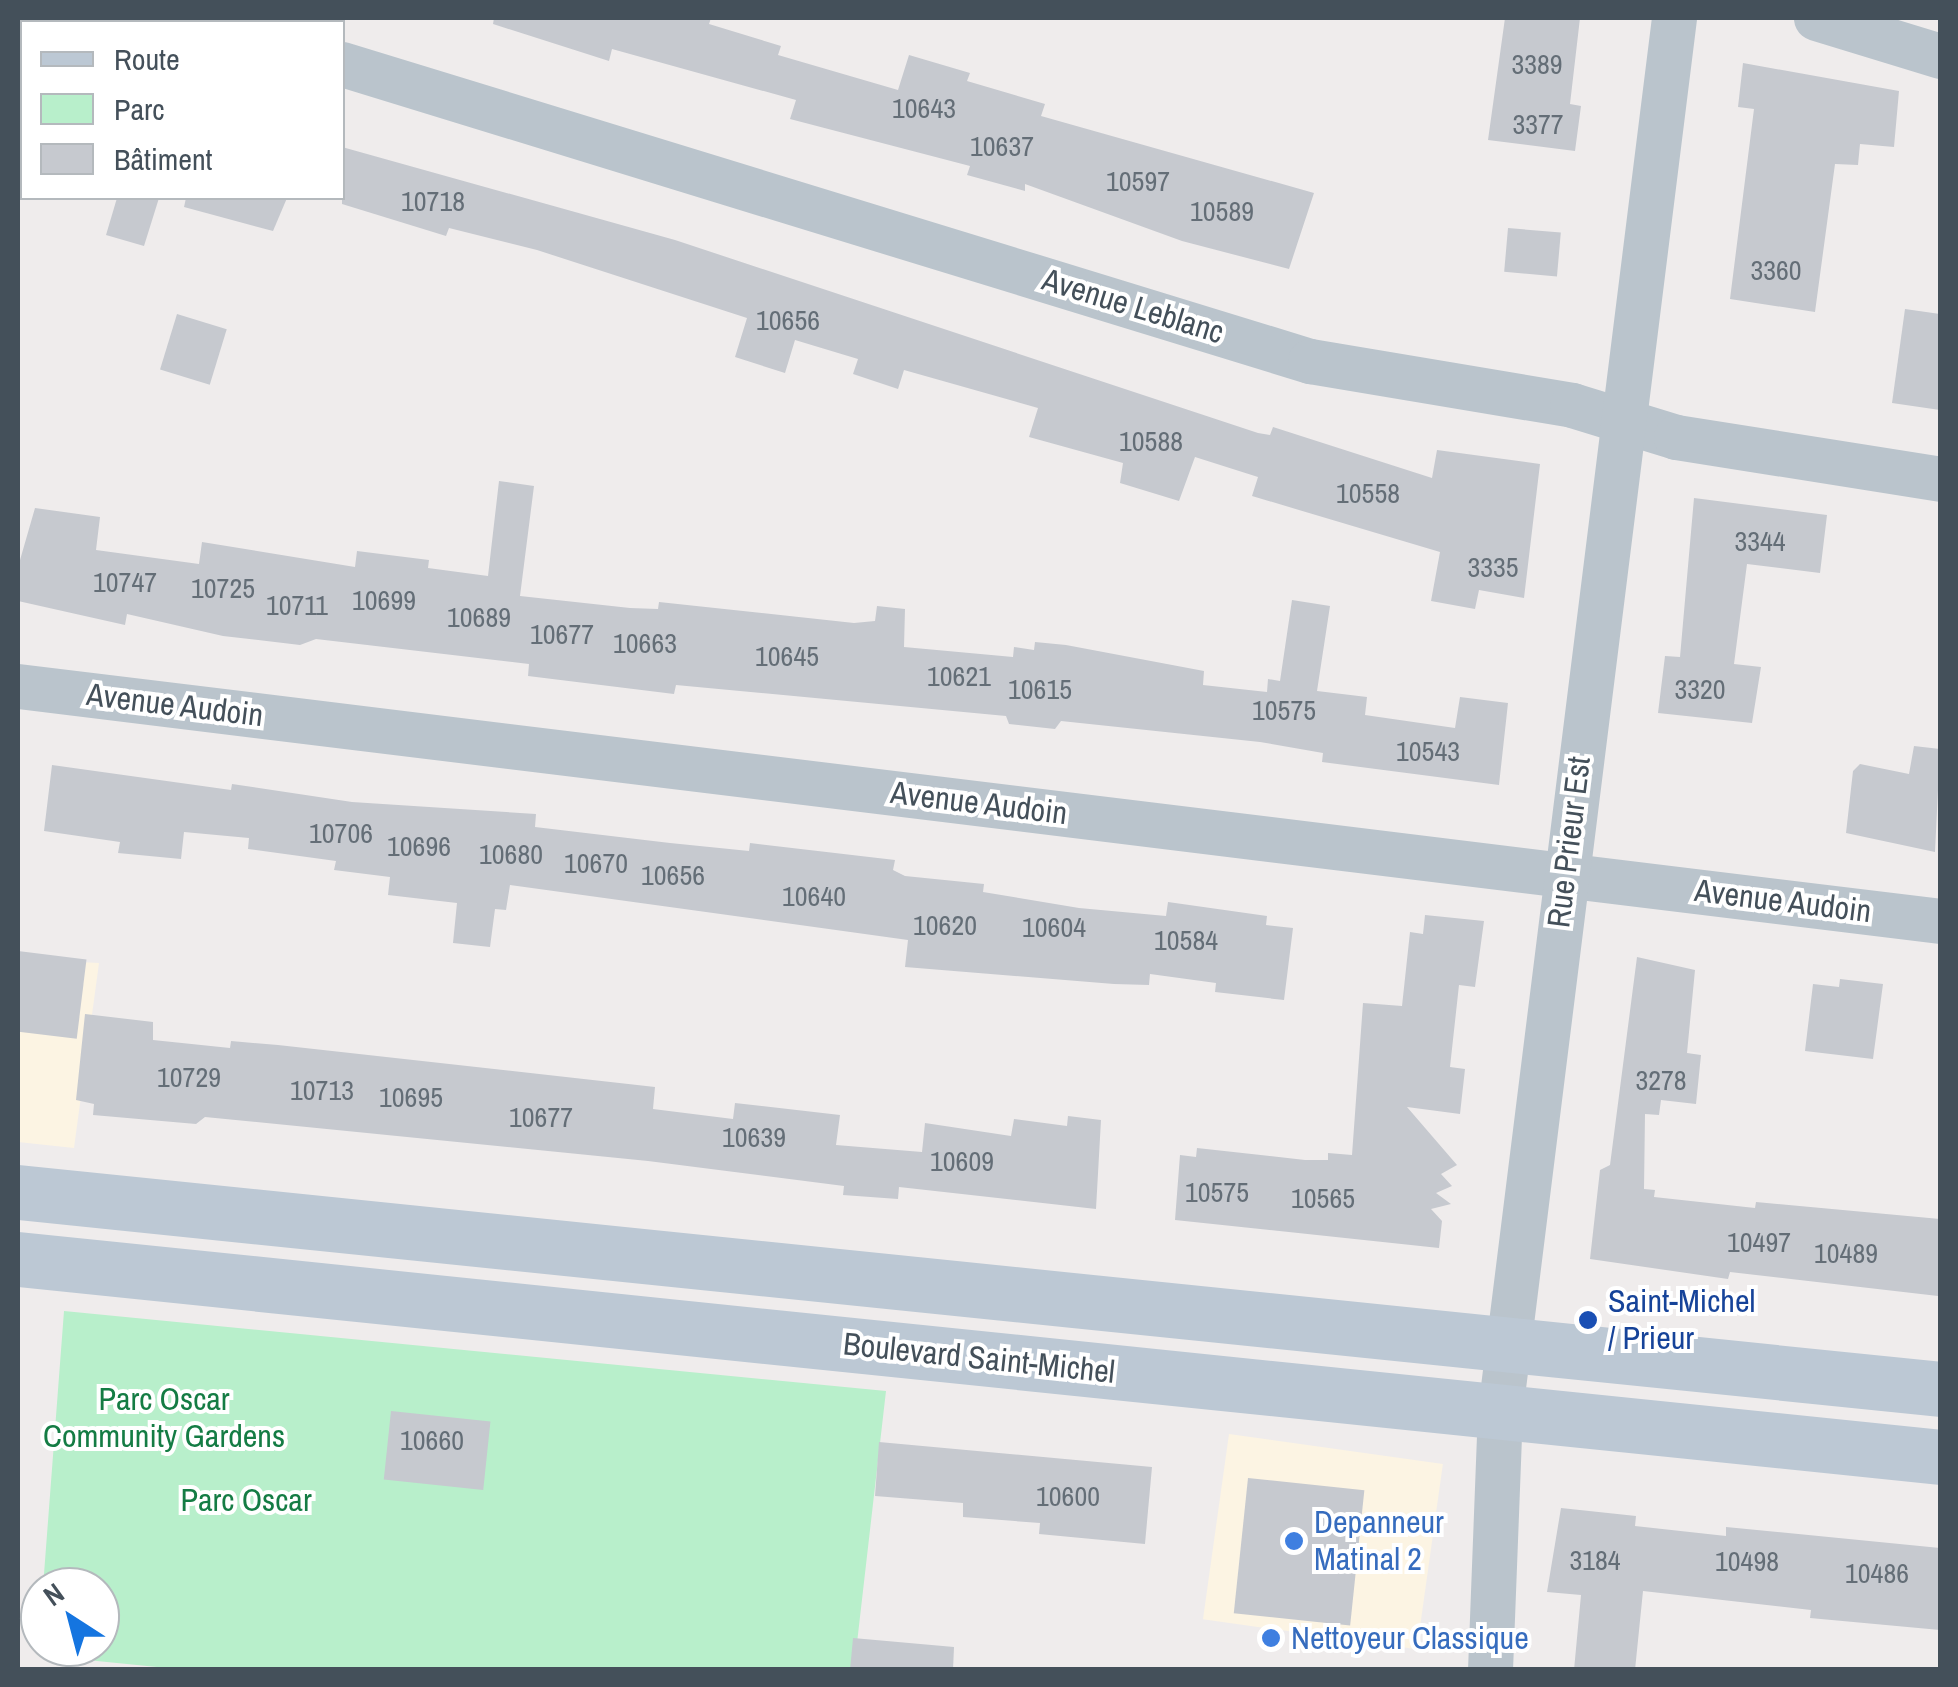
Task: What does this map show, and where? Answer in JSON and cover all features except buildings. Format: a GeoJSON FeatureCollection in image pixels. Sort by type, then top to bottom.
{"type":"FeatureCollection","features":[{"type":"Feature","properties":{"kind":"main road","name":"Boulevard Saint-Michel"},"geometry":{"type":"LineString","coordinates":[[18,1192],[1940,1389]]}},
{"type":"Feature","properties":{"kind":"main road","name":"Boulevard Saint-Michel"},"geometry":{"type":"LineString","coordinates":[[18,1259],[1940,1457]]}},
{"type":"Feature","properties":{"kind":"street","name":"Rue Prieur Est"},"geometry":{"type":"LineString","coordinates":[[1490,1670],[1500,1411],[1507,1344],[1674,18]]}},
{"type":"Feature","properties":{"kind":"street"},"geometry":{"type":"LineString","coordinates":[[1816,18],[1940,56]]}},
{"type":"Feature","properties":{"kind":"street","name":"Avenue Leblanc"},"geometry":{"type":"LineString","coordinates":[[345,65],[1310,360],[1572,405],[1676,437],[1940,479]]}},
{"type":"Feature","properties":{"kind":"street","name":"Avenue Audoin"},"geometry":{"type":"LineString","coordinates":[[18,686],[1940,921]]}},
{"type":"Feature","properties":{"kind":"shaded area"},"geometry":{"type":"Polygon","coordinates":[[[18,959],[99,963],[74,1148],[18,1142],[18,959]]]}},
{"type":"Feature","properties":{"kind":"shaded area"},"geometry":{"type":"Polygon","coordinates":[[[1229,1434],[1443,1464],[1417,1649],[1203,1619],[1229,1434]]]}},
{"type":"Feature","properties":{"kind":"green space","name":"Parc Oscar"},"geometry":{"type":"Polygon","coordinates":[[[64,1311],[886,1391],[854,1669],[187,1670],[120,1663],[120,1567],[45,1567],[64,1311]]]}},
{"type":"Feature","properties":{"kind":"place","name":"Saint-Michel / Prieur"},"geometry":{"type":"Point","coordinates":[1588,1320]}},
{"type":"Feature","properties":{"kind":"place","name":"Depanneur Matinal 2"},"geometry":{"type":"Point","coordinates":[1294,1541]}},
{"type":"Feature","properties":{"kind":"place","name":"Nettoyeur Classique"},"geometry":{"type":"Point","coordinates":[1271,1638]}},
{"type":"Feature","properties":{"kind":"park label","name":"Parc Oscar Community Gardens"},"geometry":{"type":"Point","coordinates":[164,1418]}}]}
